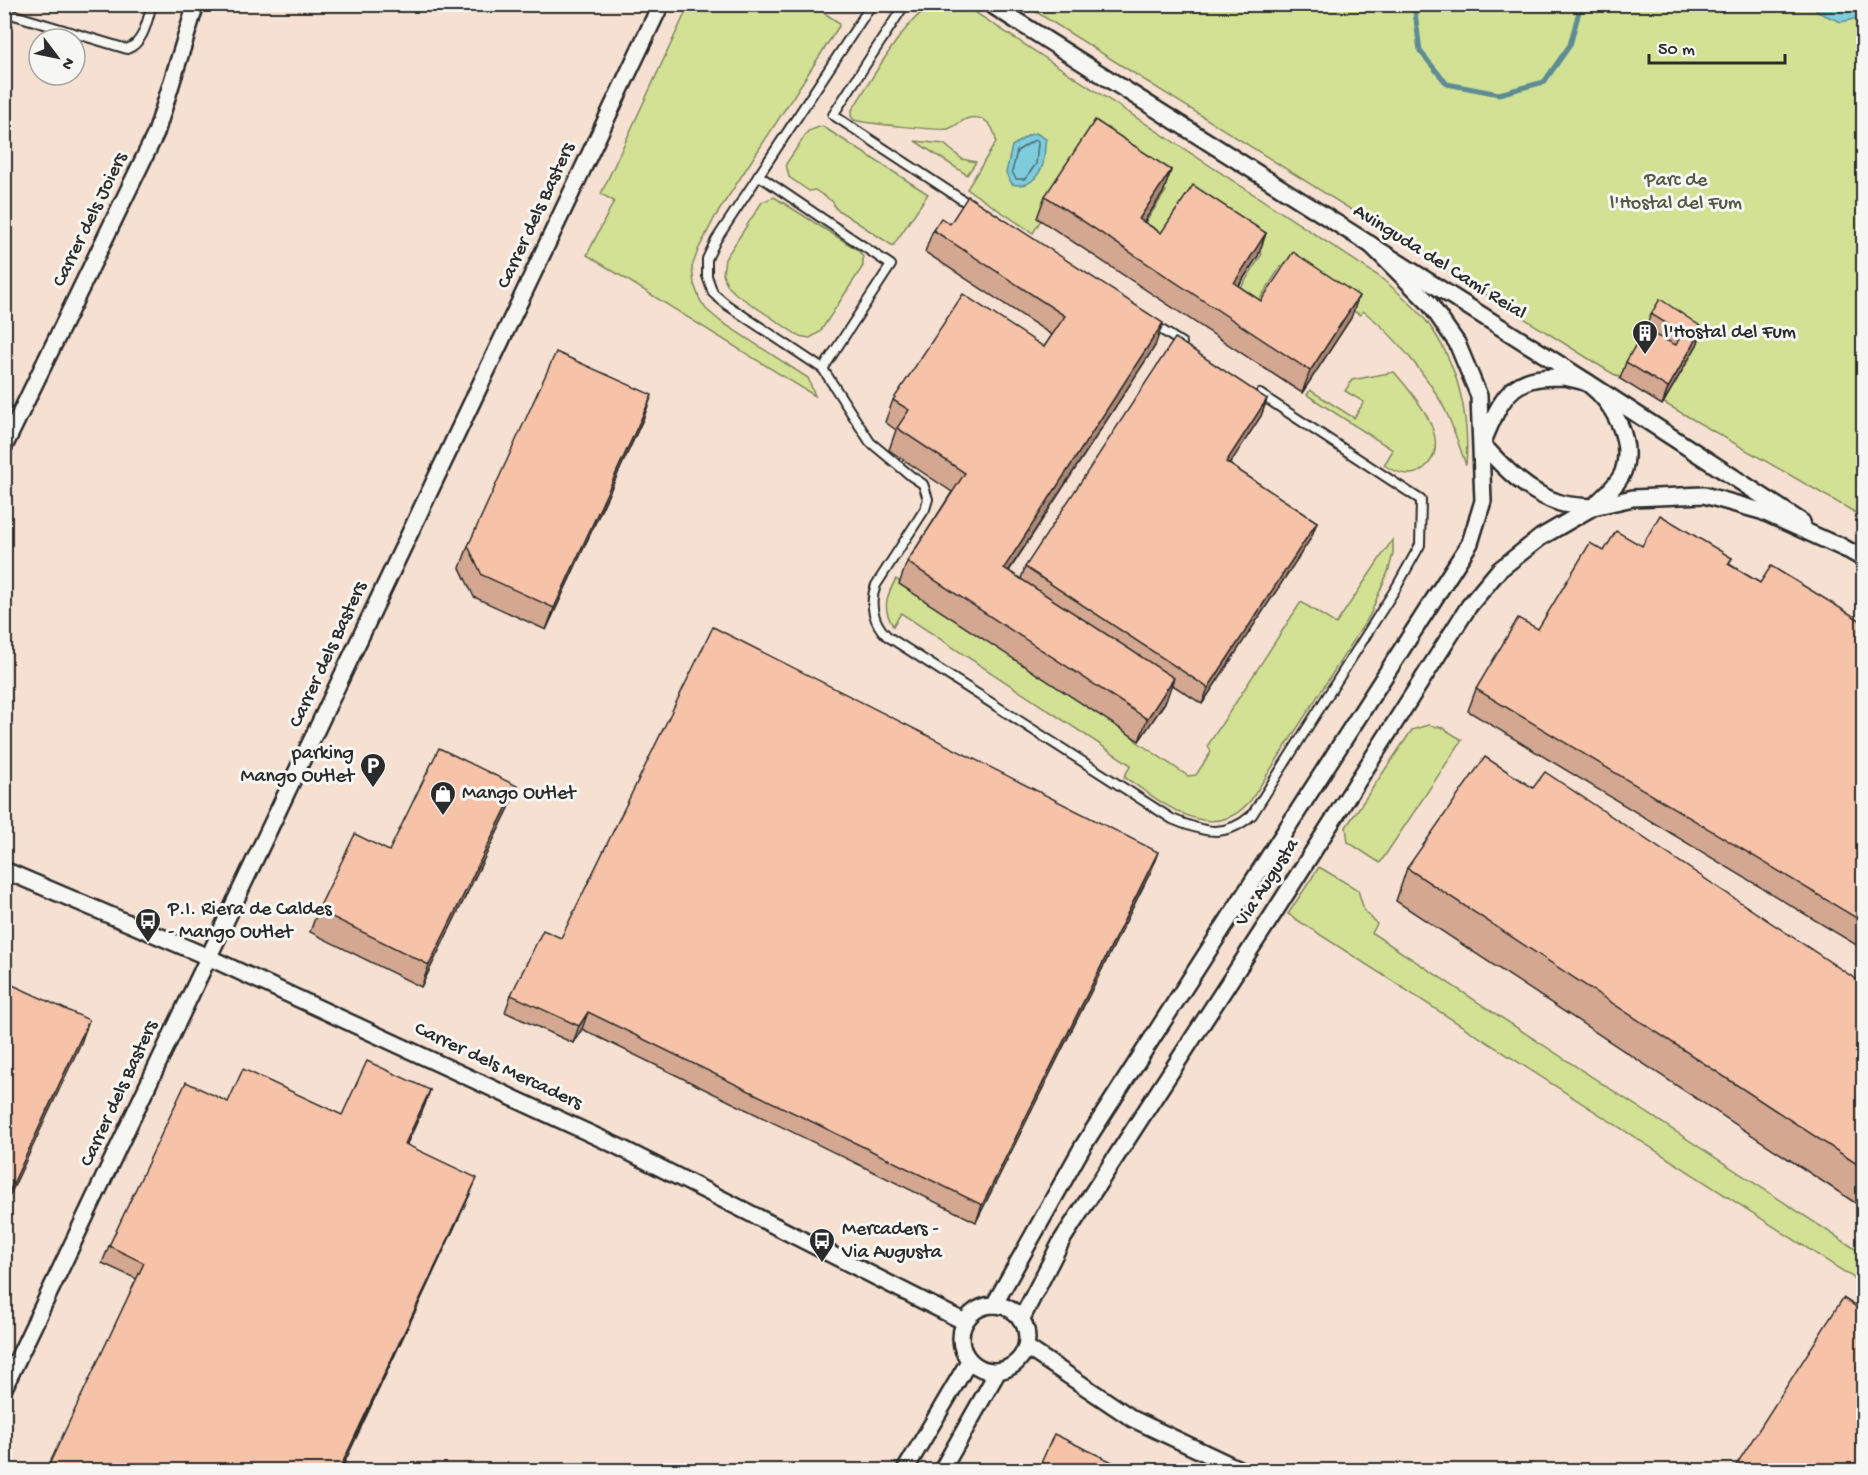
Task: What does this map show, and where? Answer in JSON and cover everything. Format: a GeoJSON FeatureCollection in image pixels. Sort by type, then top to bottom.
{"type":"FeatureCollection","features":[{"type":"Feature","properties":{"kind":"street","name":"Carrer dels Joiers"},"geometry":{"type":"LineString","coordinates":[[4,447],[156,133],[196,4]]}},
{"type":"Feature","properties":{"kind":"street","name":"Carrer dels Basters"},"geometry":{"type":"LineString","coordinates":[[4,1388],[661,4]]}},
{"type":"Feature","properties":{"kind":"street","name":"Avinguda del Camí Reial"},"geometry":{"type":"LineString","coordinates":[[990,4],[1863,559]]}},
{"type":"Feature","properties":{"kind":"street","name":"Via Augusta"},"geometry":{"type":"LineString","coordinates":[[994,1305],[1083,1146],[1470,543],[1483,501],[1479,396],[1457,343],[1429,303],[1370,244]]}},
{"type":"Feature","properties":{"kind":"street","name":"Via Augusta"},"geometry":{"type":"LineString","coordinates":[[1021,1320],[1062,1240],[1469,606],[1499,570],[1541,537],[1593,507],[1610,490],[1623,472],[1627,453],[1622,428],[1611,408],[1589,383],[1564,377],[1543,378],[1521,384],[1507,397],[1498,410],[1482,444]]}},
{"type":"Feature","properties":{"kind":"street","name":"Via Augusta"},"geometry":{"type":"LineString","coordinates":[[1482,444],[1502,466],[1536,493],[1562,503],[1593,507],[1633,498],[1704,495],[1761,511],[1845,549]]}},
{"type":"Feature","properties":{"kind":"street","name":"Carrer dels Mercaders"},"geometry":{"type":"LineString","coordinates":[[4,870],[208,957],[617,1146],[965,1322]]}},
{"type":"Feature","properties":{"kind":"street"},"geometry":{"type":"LineString","coordinates":[[1004,1306],[1021,1320],[1027,1337],[1026,1347],[1020,1359],[1008,1369],[998,1371],[979,1368],[969,1361],[961,1341],[965,1322],[973,1313],[983,1307],[1004,1306]]}},
{"type":"Feature","properties":{"kind":"street"},"geometry":{"type":"LineString","coordinates":[[1026,1347],[1133,1419],[1241,1470]]}},
{"type":"Feature","properties":{"kind":"street"},"geometry":{"type":"LineString","coordinates":[[905,1470],[969,1361]]}},
{"type":"Feature","properties":{"kind":"street"},"geometry":{"type":"LineString","coordinates":[[942,1470],[998,1371]]}},
{"type":"Feature","properties":{"kind":"lane"},"geometry":{"type":"LineString","coordinates":[[4,12],[127,49],[135,46],[140,39],[152,4]]}},
{"type":"Feature","properties":{"kind":"lane"},"geometry":{"type":"LineString","coordinates":[[872,4],[716,240],[707,259],[707,276],[713,293],[727,305],[823,369],[870,442],[923,484],[928,499],[925,509],[876,585],[872,595],[878,628],[887,636],[1172,819],[1196,829],[1219,832],[1239,826],[1252,815],[1396,588],[1420,545],[1421,500],[1251,389]]}},
{"type":"Feature","properties":{"kind":"lane"},"geometry":{"type":"LineString","coordinates":[[904,4],[832,115],[982,213]]}},
{"type":"Feature","properties":{"kind":"lane"},"geometry":{"type":"LineString","coordinates":[[758,175],[891,266],[823,369]]}},
{"type":"Feature","properties":{"kind":"lane"},"geometry":{"type":"LineString","coordinates":[[1142,317],[1191,350]]}},
{"type":"Feature","properties":{"kind":"shaded area"},"geometry":{"type":"Polygon","coordinates":[[[5,5],[1025,5],[1605,369],[1863,517],[1863,1470],[5,1470],[5,5]]]}},
{"type":"Feature","properties":{"kind":"green space"},"geometry":{"type":"Polygon","coordinates":[[[689,5],[812,5],[838,22],[839,26],[715,217],[692,267],[694,284],[706,309],[720,321],[808,378],[815,396],[587,255],[614,201],[601,194],[689,5]]]}},
{"type":"Feature","properties":{"kind":"green space"},"geometry":{"type":"Polygon","coordinates":[[[933,5],[964,5],[1377,275],[1397,291],[1427,322],[1438,338],[1454,372],[1464,409],[1466,465],[1448,416],[1433,388],[1411,359],[1375,320],[1363,311],[1360,315],[1281,266],[1258,302],[1240,289],[1262,254],[1185,203],[1162,239],[1143,226],[1166,191],[1089,140],[1033,233],[967,189],[996,142],[993,130],[986,121],[973,117],[952,128],[942,129],[885,125],[854,120],[851,116],[852,110],[889,52],[911,23],[933,5]]]}},
{"type":"Feature","properties":{"kind":"green space","name":"Parc de l'Hostal del Fum"},"geometry":{"type":"Polygon","coordinates":[[[1025,5],[1863,5],[1863,517],[1605,369],[1025,5]]]}},
{"type":"Feature","properties":{"kind":"green space"},"geometry":{"type":"Polygon","coordinates":[[[822,126],[928,194],[893,246],[835,208],[833,202],[815,190],[809,191],[789,177],[786,164],[808,131],[822,126]]]}},
{"type":"Feature","properties":{"kind":"green space"},"geometry":{"type":"Polygon","coordinates":[[[915,141],[944,144],[962,159],[976,162],[967,175],[915,141]]]}},
{"type":"Feature","properties":{"kind":"green space"},"geometry":{"type":"Polygon","coordinates":[[[774,197],[858,250],[863,257],[863,266],[820,332],[810,338],[799,336],[736,294],[727,285],[723,274],[725,259],[762,202],[774,197]]]}},
{"type":"Feature","properties":{"kind":"green space"},"geometry":{"type":"Polygon","coordinates":[[[1394,372],[1420,406],[1434,433],[1435,446],[1432,458],[1423,469],[1413,474],[1398,472],[1384,465],[1393,450],[1307,395],[1310,390],[1354,418],[1364,402],[1345,391],[1352,380],[1394,372]]]}},
{"type":"Feature","properties":{"kind":"green space"},"geometry":{"type":"Polygon","coordinates":[[[1393,539],[1393,554],[1389,569],[1370,615],[1251,800],[1236,814],[1220,820],[1203,820],[1187,816],[1154,797],[1124,777],[1131,765],[901,613],[893,626],[886,608],[896,579],[1134,732],[1133,737],[1136,741],[1188,776],[1196,775],[1211,752],[1208,745],[1301,602],[1336,624],[1393,539]]]}},
{"type":"Feature","properties":{"kind":"green space"},"geometry":{"type":"Polygon","coordinates":[[[1428,725],[1443,728],[1462,740],[1380,863],[1348,842],[1346,827],[1412,730],[1428,725]]]}},
{"type":"Feature","properties":{"kind":"green space"},"geometry":{"type":"Polygon","coordinates":[[[1319,867],[1358,890],[1364,910],[1377,924],[1372,933],[1863,1254],[1863,1284],[1288,914],[1319,867]]]}},
{"type":"Feature","properties":{"kind":"water"},"geometry":{"type":"Polygon","coordinates":[[[1813,5],[1863,5],[1863,17],[1841,22],[1817,12],[1813,5]]]}},
{"type":"Feature","properties":{"kind":"water"},"geometry":{"type":"Polygon","coordinates":[[[1036,133],[1046,139],[1042,167],[1030,182],[1022,185],[1012,184],[1006,173],[1012,146],[1036,133]]]}},
{"type":"Feature","properties":{"kind":"building"},"geometry":{"type":"Polygon","coordinates":[[[1095,120],[1171,170],[1139,219],[1161,233],[1193,185],[1266,233],[1234,283],[1261,301],[1293,252],[1359,296],[1310,371],[1045,196],[1095,120]]]}},
{"type":"Feature","properties":{"kind":"building"},"geometry":{"type":"Polygon","coordinates":[[[968,196],[1163,323],[1004,568],[1174,678],[1147,719],[907,562],[965,473],[897,428],[909,410],[893,400],[963,294],[1044,347],[1065,316],[933,230],[941,218],[950,224],[968,196]]]}},
{"type":"Feature","properties":{"kind":"building"},"geometry":{"type":"Polygon","coordinates":[[[1660,299],[1703,328],[1668,388],[1626,362],[1644,330],[1676,345],[1682,333],[1651,314],[1660,299]]]}},
{"type":"Feature","properties":{"kind":"building"},"geometry":{"type":"Polygon","coordinates":[[[1175,338],[1267,399],[1226,462],[1317,522],[1208,688],[1025,567],[1175,338]]]}},
{"type":"Feature","properties":{"kind":"building"},"geometry":{"type":"Polygon","coordinates":[[[556,352],[652,395],[554,608],[482,575],[468,546],[556,352]]]}},
{"type":"Feature","properties":{"kind":"building"},"geometry":{"type":"Polygon","coordinates":[[[1660,515],[1732,558],[1728,564],[1760,583],[1771,566],[1863,622],[1863,922],[1476,689],[1518,618],[1538,629],[1590,543],[1604,551],[1616,531],[1642,546],[1660,515]]]}},
{"type":"Feature","properties":{"kind":"building"},"geometry":{"type":"Polygon","coordinates":[[[713,627],[1158,852],[982,1205],[588,1012],[579,1026],[511,995],[543,930],[561,938],[713,627]]]}},
{"type":"Feature","properties":{"kind":"building"},"geometry":{"type":"Polygon","coordinates":[[[439,748],[517,786],[429,965],[318,910],[355,834],[389,851],[439,748]]]}},
{"type":"Feature","properties":{"kind":"building"},"geometry":{"type":"Polygon","coordinates":[[[1485,757],[1533,788],[1545,772],[1863,984],[1863,1168],[1407,868],[1485,757]]]}},
{"type":"Feature","properties":{"kind":"building"},"geometry":{"type":"Polygon","coordinates":[[[4,981],[89,1020],[4,1203],[4,981]]]}},
{"type":"Feature","properties":{"kind":"building"},"geometry":{"type":"Polygon","coordinates":[[[367,1061],[430,1090],[405,1144],[477,1178],[339,1470],[47,1469],[144,1263],[109,1246],[186,1082],[228,1102],[243,1069],[342,1115],[367,1061]]]}},
{"type":"Feature","properties":{"kind":"building"},"geometry":{"type":"Polygon","coordinates":[[[1843,1298],[1863,1311],[1863,1470],[1733,1470],[1843,1298]]]}},
{"type":"Feature","properties":{"kind":"building"},"geometry":{"type":"Polygon","coordinates":[[[1054,1434],[1129,1470],[1038,1470],[1054,1434]]]}},
{"type":"Feature","properties":{"kind":"waterway"},"geometry":{"type":"LineString","coordinates":[[1414,4],[1420,51],[1447,84],[1499,94],[1544,82],[1570,45],[1581,4]]}},
{"type":"Feature","properties":{"kind":"place","name":"l'Hostal del Fum"},"geometry":{"type":"Point","coordinates":[1645,356]}},
{"type":"Feature","properties":{"kind":"place","name":"parking Mango Outlet"},"geometry":{"type":"Point","coordinates":[373,789]}},
{"type":"Feature","properties":{"kind":"place","name":"Mango Outlet"},"geometry":{"type":"Point","coordinates":[443,817]}},
{"type":"Feature","properties":{"kind":"place","name":"P.I. Riera de Caldes - Mango Outlet"},"geometry":{"type":"Point","coordinates":[148,944]}},
{"type":"Feature","properties":{"kind":"place","name":"Mercaders - Via Augusta"},"geometry":{"type":"Point","coordinates":[822,1264]}}]}
